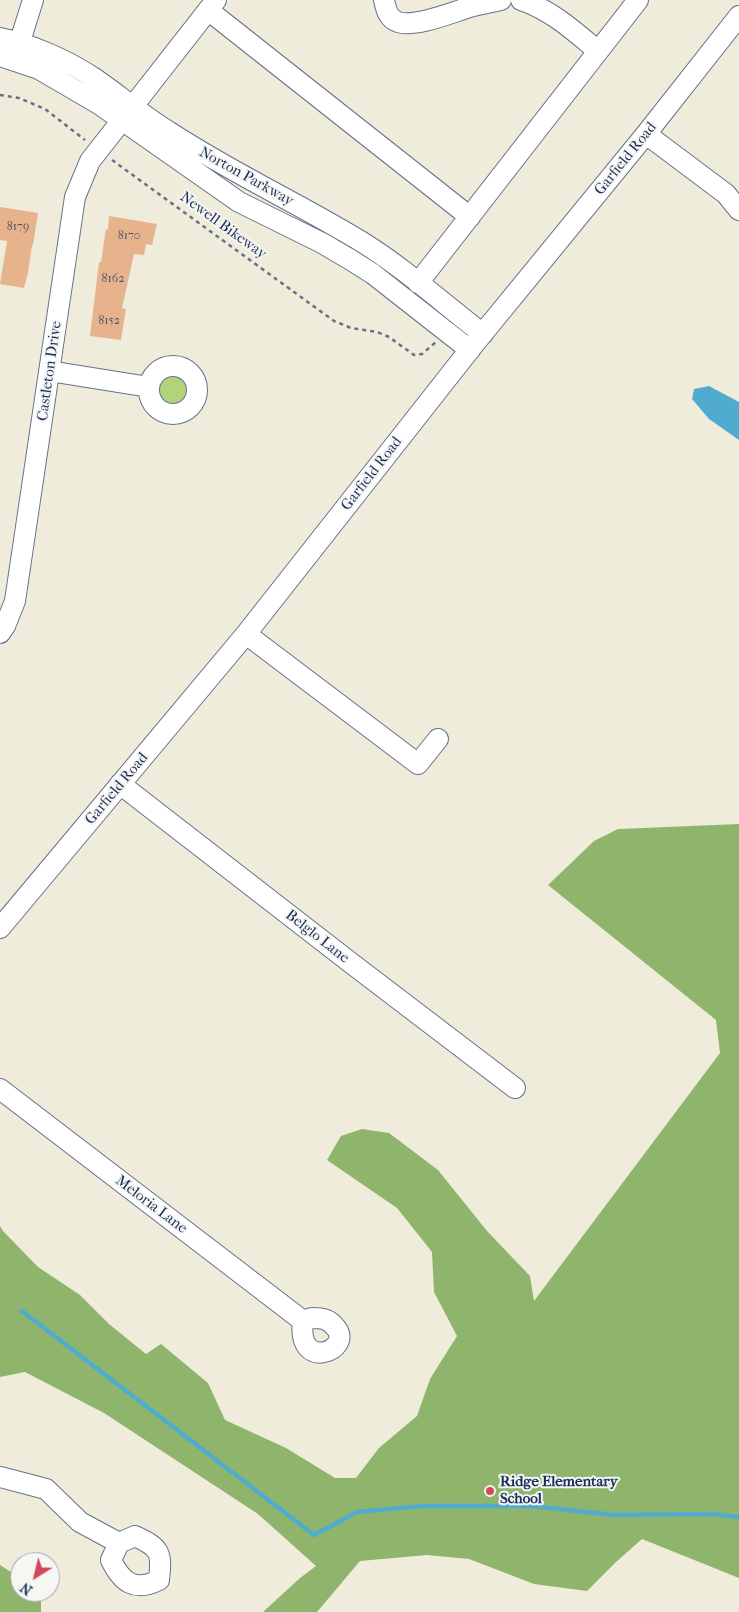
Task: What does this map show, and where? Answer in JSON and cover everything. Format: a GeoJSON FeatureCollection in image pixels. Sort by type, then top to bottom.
{"type":"FeatureCollection","features":[{"type":"Feature","properties":{"kind":"street"},"geometry":{"type":"LineString","coordinates":[[12,53],[33,0]]}},
{"type":"Feature","properties":{"kind":"street"},"geometry":{"type":"LineString","coordinates":[[384,0],[389,16],[397,22],[408,23],[428,20],[501,0]]}},
{"type":"Feature","properties":{"kind":"street"},"geometry":{"type":"LineString","coordinates":[[521,0],[538,6],[561,21],[598,51]]}},
{"type":"Feature","properties":{"kind":"street"},"geometry":{"type":"LineString","coordinates":[[418,283],[638,0]]}},
{"type":"Feature","properties":{"kind":"street"},"geometry":{"type":"LineString","coordinates":[[212,5],[470,217]]}},
{"type":"Feature","properties":{"kind":"street","name":"Castleton Drive"},"geometry":{"type":"LineString","coordinates":[[0,633],[5,626],[15,601],[75,197],[86,168],[98,150],[212,5]]}},
{"type":"Feature","properties":{"kind":"street","name":"Garfield Road"},"geometry":{"type":"LineString","coordinates":[[0,928],[246,634],[470,350],[646,134],[739,16]]}},
{"type":"Feature","properties":{"kind":"street","name":"Norton Parkway"},"geometry":{"type":"LineString","coordinates":[[0,38],[12,53],[72,65],[93,78],[127,113],[239,202],[322,243],[374,274],[470,350]]}},
{"type":"Feature","properties":{"kind":"street","name":"Norton Parkway"},"geometry":{"type":"LineString","coordinates":[[127,113],[168,131],[217,161],[364,243],[483,334]]}},
{"type":"Feature","properties":{"kind":"street"},"geometry":{"type":"LineString","coordinates":[[646,134],[726,194],[739,210]]}},
{"type":"Feature","properties":{"kind":"street"},"geometry":{"type":"LineString","coordinates":[[49,372],[149,387]]}},
{"type":"Feature","properties":{"kind":"street"},"geometry":{"type":"LineString","coordinates":[[246,634],[418,764],[438,739]]}},
{"type":"Feature","properties":{"kind":"street","name":"Belglo Lane"},"geometry":{"type":"LineString","coordinates":[[120,784],[515,1088]]}},
{"type":"Feature","properties":{"kind":"street","name":"Meloria Lane"},"geometry":{"type":"LineString","coordinates":[[0,1089],[303,1321]]}},
{"type":"Feature","properties":{"kind":"street"},"geometry":{"type":"LineString","coordinates":[[0,1477],[46,1489],[80,1522],[119,1543]]}},
{"type":"Feature","properties":{"kind":"path","name":"Newell Bikeway"},"geometry":{"type":"LineString","coordinates":[[0,94],[25,100],[45,109],[98,150],[334,322],[351,328],[377,332],[389,337],[414,355],[422,354],[436,342]]}},
{"type":"Feature","properties":{"kind":"green space"},"geometry":{"type":"Polygon","coordinates":[[[173,372],[185,377],[190,389],[185,401],[173,406],[161,401],[156,389],[161,377],[173,372]]]}},
{"type":"Feature","properties":{"kind":"green space"},"geometry":{"type":"Polygon","coordinates":[[[739,824],[739,1578],[642,1539],[587,1591],[534,1584],[469,1559],[427,1555],[360,1561],[317,1612],[263,1612],[316,1566],[258,1514],[104,1413],[25,1372],[0,1377],[0,1226],[38,1267],[80,1295],[109,1324],[146,1354],[161,1344],[208,1383],[225,1420],[286,1448],[335,1478],[356,1478],[379,1448],[417,1416],[430,1379],[457,1336],[434,1292],[432,1252],[397,1208],[327,1160],[341,1136],[362,1129],[389,1133],[438,1170],[487,1231],[530,1276],[534,1301],[720,1053],[716,1020],[548,885],[594,841],[618,829],[739,824]]]}},
{"type":"Feature","properties":{"kind":"green space"},"geometry":{"type":"Polygon","coordinates":[[[0,1565],[10,1572],[10,1602],[41,1602],[41,1612],[0,1612],[0,1565]]]}},
{"type":"Feature","properties":{"kind":"water"},"geometry":{"type":"Polygon","coordinates":[[[709,386],[739,402],[739,440],[709,419],[692,399],[694,389],[709,386]]]}},
{"type":"Feature","properties":{"kind":"building"},"geometry":{"type":"Polygon","coordinates":[[[0,207],[38,213],[24,288],[0,284],[7,241],[0,240],[0,207]]]}},
{"type":"Feature","properties":{"kind":"building"},"geometry":{"type":"Polygon","coordinates":[[[109,216],[157,224],[152,245],[146,244],[144,255],[134,254],[122,308],[126,309],[121,340],[90,336],[99,262],[101,262],[106,229],[108,230],[109,216]]]}},
{"type":"Feature","properties":{"kind":"waterway"},"geometry":{"type":"LineString","coordinates":[[22,1311],[314,1535],[357,1512],[422,1506],[532,1506],[614,1515],[711,1514],[739,1517]]}},
{"type":"Feature","properties":{"kind":"place","name":"Ridge Elementary School"},"geometry":{"type":"Point","coordinates":[490,1491]}}]}
